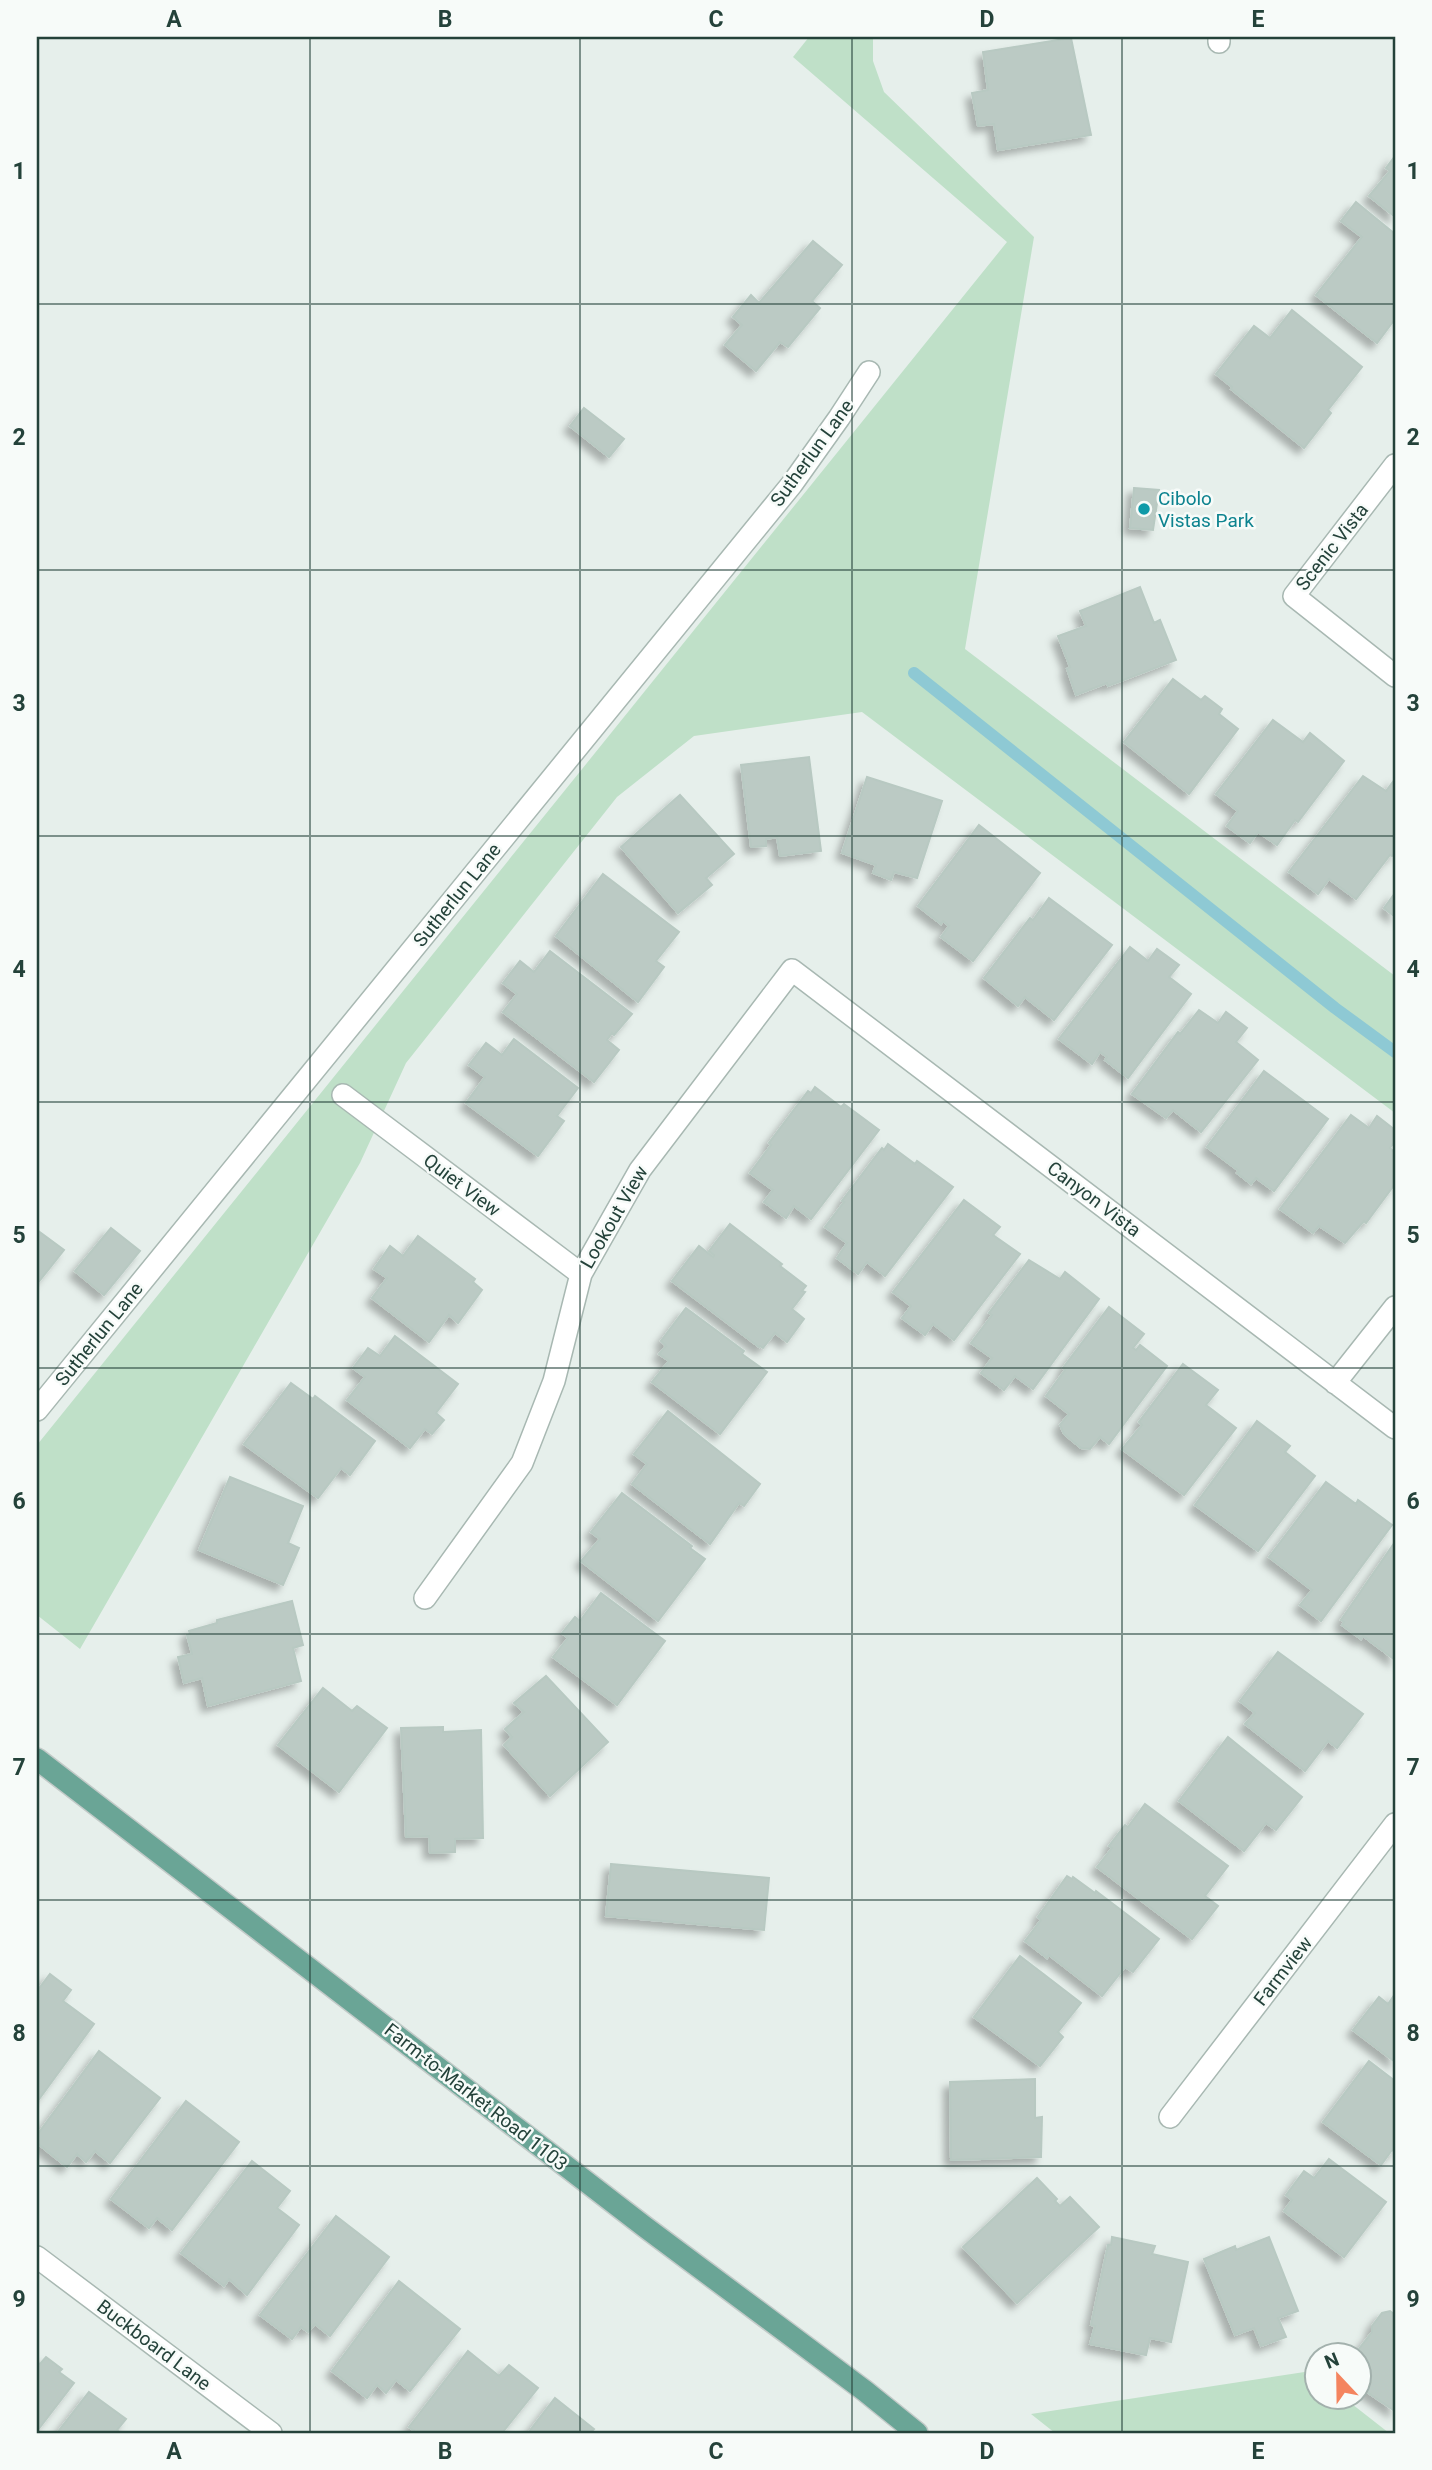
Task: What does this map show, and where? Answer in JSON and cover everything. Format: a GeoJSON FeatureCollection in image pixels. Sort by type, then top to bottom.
{"type":"FeatureCollection","features":[{"type":"Feature","properties":{"kind":"main road","name":"Farm-to-Market Road 1103"},"geometry":{"type":"LineString","coordinates":[[37,1759],[917,2433]]}},
{"type":"Feature","properties":{"kind":"street","name":"Sutherlun Lane"},"geometry":{"type":"LineString","coordinates":[[37,1410],[792,484],[869,372]]}},
{"type":"Feature","properties":{"kind":"street","name":"Scenic Vista"},"geometry":{"type":"LineString","coordinates":[[1395,465],[1294,596],[1395,676]]}},
{"type":"Feature","properties":{"kind":"street","name":"Lookout View"},"geometry":{"type":"LineString","coordinates":[[425,1598],[522,1463],[554,1381],[581,1274],[639,1170],[793,970]]}},
{"type":"Feature","properties":{"kind":"street","name":"Canyon Vista"},"geometry":{"type":"LineString","coordinates":[[793,970],[1395,1428]]}},
{"type":"Feature","properties":{"kind":"street","name":"Quiet View"},"geometry":{"type":"LineString","coordinates":[[343,1095],[581,1274]]}},
{"type":"Feature","properties":{"kind":"street"},"geometry":{"type":"LineString","coordinates":[[1335,1383],[1395,1307]]}},
{"type":"Feature","properties":{"kind":"street","name":"Farmview"},"geometry":{"type":"LineString","coordinates":[[1170,2117],[1395,1824]]}},
{"type":"Feature","properties":{"kind":"street","name":"Buckboard Lane"},"geometry":{"type":"LineString","coordinates":[[37,2257],[271,2433]]}},
{"type":"Feature","properties":{"kind":"green space"},"geometry":{"type":"Polygon","coordinates":[[[809,37],[873,37],[873,61],[884,92],[1034,237],[965,649],[1395,976],[1395,1113],[862,712],[694,736],[617,797],[406,1063],[360,1163],[80,1649],[37,1615],[37,1445],[1007,242],[793,57],[809,37]]]}},
{"type":"Feature","properties":{"kind":"green space"},"geometry":{"type":"Polygon","coordinates":[[[1302,2372],[1302,2410],[1360,2410],[1389,2433],[1055,2433],[1031,2414],[1302,2372]]]}},
{"type":"Feature","properties":{"kind":"building"},"geometry":{"type":"Polygon","coordinates":[[[1071,38],[1091,135],[998,150],[994,124],[978,126],[972,93],[988,90],[983,52],[1071,38]]]}},
{"type":"Feature","properties":{"kind":"building"},"geometry":{"type":"Polygon","coordinates":[[[1395,156],[1395,217],[1369,196],[1390,171],[1386,168],[1395,156]]]}},
{"type":"Feature","properties":{"kind":"building"},"geometry":{"type":"Polygon","coordinates":[[[1356,202],[1395,234],[1395,319],[1377,343],[1316,295],[1362,237],[1341,221],[1356,202]]]}},
{"type":"Feature","properties":{"kind":"building"},"geometry":{"type":"Polygon","coordinates":[[[813,241],[842,265],[812,301],[820,308],[788,347],[780,342],[756,371],[725,345],[742,325],[733,317],[751,295],[759,303],[813,241]]]}},
{"type":"Feature","properties":{"kind":"building"},"geometry":{"type":"Polygon","coordinates":[[[1292,310],[1362,367],[1328,410],[1331,413],[1304,448],[1216,374],[1254,326],[1270,338],[1292,310]]]}},
{"type":"Feature","properties":{"kind":"building"},"geometry":{"type":"Polygon","coordinates":[[[584,408],[624,439],[609,457],[570,426],[584,408]]]}},
{"type":"Feature","properties":{"kind":"building","name":"Cibolo Vistas Park"},"geometry":{"type":"Polygon","coordinates":[[[1134,488],[1159,490],[1153,530],[1130,528],[1134,488]]]}},
{"type":"Feature","properties":{"kind":"building"},"geometry":{"type":"Polygon","coordinates":[[[1140,587],[1154,623],[1160,620],[1176,660],[1076,695],[1067,669],[1070,667],[1058,636],[1086,626],[1080,611],[1140,587]]]}},
{"type":"Feature","properties":{"kind":"building"},"geometry":{"type":"Polygon","coordinates":[[[1173,679],[1201,700],[1205,696],[1222,709],[1219,714],[1238,729],[1189,794],[1124,742],[1173,679]]]}},
{"type":"Feature","properties":{"kind":"building"},"geometry":{"type":"Polygon","coordinates":[[[1273,720],[1303,742],[1310,733],[1344,761],[1277,845],[1258,832],[1250,843],[1227,826],[1238,811],[1216,794],[1273,720]]]}},
{"type":"Feature","properties":{"kind":"building"},"geometry":{"type":"Polygon","coordinates":[[[809,757],[821,851],[780,856],[777,837],[766,839],[766,846],[751,847],[741,765],[809,757]]]}},
{"type":"Feature","properties":{"kind":"building"},"geometry":{"type":"Polygon","coordinates":[[[1363,776],[1386,791],[1395,779],[1395,852],[1356,899],[1329,879],[1318,894],[1289,872],[1363,776]]]}},
{"type":"Feature","properties":{"kind":"building"},"geometry":{"type":"Polygon","coordinates":[[[867,777],[942,801],[917,878],[894,872],[891,880],[873,873],[876,865],[842,853],[867,777]]]}},
{"type":"Feature","properties":{"kind":"building"},"geometry":{"type":"Polygon","coordinates":[[[680,795],[734,854],[706,878],[712,885],[678,913],[621,847],[680,795]]]}},
{"type":"Feature","properties":{"kind":"building"},"geometry":{"type":"Polygon","coordinates":[[[979,825],[1040,873],[973,961],[941,937],[949,926],[943,921],[941,924],[918,906],[979,825]]]}},
{"type":"Feature","properties":{"kind":"building"},"geometry":{"type":"Polygon","coordinates":[[[603,874],[679,932],[656,961],[664,967],[638,1002],[556,936],[603,874]]]}},
{"type":"Feature","properties":{"kind":"building"},"geometry":{"type":"Polygon","coordinates":[[[1395,893],[1395,917],[1384,908],[1395,893]]]}},
{"type":"Feature","properties":{"kind":"building"},"geometry":{"type":"Polygon","coordinates":[[[1049,898],[1112,945],[1054,1020],[1025,997],[1018,1006],[984,978],[1030,918],[1033,920],[1049,898]]]}},
{"type":"Feature","properties":{"kind":"building"},"geometry":{"type":"Polygon","coordinates":[[[1130,947],[1148,961],[1157,949],[1179,965],[1169,977],[1191,994],[1128,1078],[1105,1060],[1107,1057],[1100,1052],[1092,1064],[1059,1039],[1130,947]]]}},
{"type":"Feature","properties":{"kind":"building"},"geometry":{"type":"Polygon","coordinates":[[[550,951],[632,1014],[607,1040],[619,1050],[594,1082],[503,1012],[517,994],[503,983],[520,961],[534,972],[550,951]]]}},
{"type":"Feature","properties":{"kind":"building"},"geometry":{"type":"Polygon","coordinates":[[[1199,1010],[1218,1023],[1226,1012],[1247,1028],[1236,1042],[1258,1060],[1201,1132],[1173,1110],[1166,1118],[1132,1094],[1178,1032],[1180,1034],[1199,1010]]]}},
{"type":"Feature","properties":{"kind":"building"},"geometry":{"type":"Polygon","coordinates":[[[514,1039],[578,1088],[557,1116],[564,1121],[538,1156],[466,1103],[485,1077],[469,1065],[486,1043],[502,1055],[514,1039]]]}},
{"type":"Feature","properties":{"kind":"building"},"geometry":{"type":"Polygon","coordinates":[[[1264,1071],[1328,1119],[1274,1191],[1256,1178],[1251,1184],[1237,1173],[1239,1171],[1207,1147],[1264,1071]]]}},
{"type":"Feature","properties":{"kind":"building"},"geometry":{"type":"Polygon","coordinates":[[[815,1087],[841,1107],[844,1104],[879,1130],[811,1219],[794,1206],[786,1218],[764,1202],[773,1190],[750,1173],[808,1091],[811,1093],[815,1087]]]}},
{"type":"Feature","properties":{"kind":"building"},"geometry":{"type":"Polygon","coordinates":[[[1351,1115],[1369,1128],[1377,1116],[1395,1130],[1395,1141],[1390,1148],[1395,1153],[1395,1184],[1366,1223],[1364,1221],[1345,1243],[1319,1226],[1313,1233],[1280,1209],[1351,1115]]]}},
{"type":"Feature","properties":{"kind":"building"},"geometry":{"type":"Polygon","coordinates":[[[888,1144],[953,1187],[885,1276],[867,1262],[858,1274],[837,1258],[847,1243],[825,1227],[882,1148],[884,1150],[888,1144]]]}},
{"type":"Feature","properties":{"kind":"building"},"geometry":{"type":"Polygon","coordinates":[[[964,1200],[1000,1227],[993,1235],[1020,1254],[954,1340],[933,1324],[925,1335],[902,1318],[911,1306],[893,1292],[964,1200]]]}},
{"type":"Feature","properties":{"kind":"building"},"geometry":{"type":"Polygon","coordinates":[[[730,1224],[806,1286],[802,1291],[805,1292],[792,1309],[804,1319],[787,1342],[775,1333],[763,1348],[759,1347],[672,1281],[699,1246],[713,1257],[709,1251],[730,1224]]]}},
{"type":"Feature","properties":{"kind":"building"},"geometry":{"type":"Polygon","coordinates":[[[111,1228],[140,1251],[104,1295],[75,1271],[111,1228]]]}},
{"type":"Feature","properties":{"kind":"building"},"geometry":{"type":"Polygon","coordinates":[[[37,1230],[64,1250],[37,1284],[37,1230]]]}},
{"type":"Feature","properties":{"kind":"building"},"geometry":{"type":"Polygon","coordinates":[[[418,1236],[475,1279],[473,1282],[482,1290],[458,1323],[449,1315],[429,1342],[372,1298],[387,1278],[374,1269],[390,1246],[403,1256],[418,1236]]]}},
{"type":"Feature","properties":{"kind":"building"},"geometry":{"type":"Polygon","coordinates":[[[1029,1260],[1060,1279],[1065,1272],[1099,1299],[1033,1389],[1015,1376],[1004,1390],[981,1373],[992,1358],[971,1343],[992,1315],[989,1313],[1029,1260]]]}},
{"type":"Feature","properties":{"kind":"building"},"geometry":{"type":"Polygon","coordinates":[[[1109,1307],[1144,1334],[1133,1348],[1136,1350],[1140,1345],[1167,1366],[1109,1444],[1100,1437],[1090,1449],[1081,1448],[1064,1434],[1060,1425],[1069,1414],[1046,1396],[1065,1370],[1063,1368],[1109,1307]]]}},
{"type":"Feature","properties":{"kind":"building"},"geometry":{"type":"Polygon","coordinates":[[[686,1308],[744,1351],[742,1354],[767,1372],[720,1434],[652,1382],[669,1361],[659,1354],[666,1346],[661,1341],[686,1308]]]}},
{"type":"Feature","properties":{"kind":"building"},"geometry":{"type":"Polygon","coordinates":[[[395,1336],[458,1384],[436,1413],[444,1420],[432,1434],[425,1429],[410,1448],[347,1400],[365,1377],[353,1368],[368,1348],[380,1356],[395,1336]]]}},
{"type":"Feature","properties":{"kind":"building"},"geometry":{"type":"Polygon","coordinates":[[[1183,1364],[1218,1390],[1206,1405],[1236,1428],[1184,1495],[1122,1449],[1142,1425],[1139,1422],[1183,1364]]]}},
{"type":"Feature","properties":{"kind":"building"},"geometry":{"type":"Polygon","coordinates":[[[291,1383],[313,1399],[315,1396],[375,1441],[350,1475],[341,1468],[318,1498],[244,1444],[291,1383]]]}},
{"type":"Feature","properties":{"kind":"building"},"geometry":{"type":"Polygon","coordinates":[[[668,1411],[760,1484],[744,1506],[739,1503],[710,1544],[632,1484],[647,1464],[634,1454],[668,1411]]]}},
{"type":"Feature","properties":{"kind":"building"},"geometry":{"type":"Polygon","coordinates":[[[1257,1421],[1290,1446],[1285,1452],[1315,1476],[1258,1551],[1195,1505],[1257,1421]]]}},
{"type":"Feature","properties":{"kind":"building"},"geometry":{"type":"Polygon","coordinates":[[[230,1477],[303,1506],[288,1543],[299,1548],[283,1585],[199,1550],[230,1477]]]}},
{"type":"Feature","properties":{"kind":"building"},"geometry":{"type":"Polygon","coordinates":[[[1326,1482],[1356,1504],[1358,1500],[1392,1525],[1321,1621],[1300,1605],[1312,1590],[1269,1557],[1326,1482]]]}},
{"type":"Feature","properties":{"kind":"building"},"geometry":{"type":"Polygon","coordinates":[[[622,1493],[705,1559],[658,1621],[581,1561],[600,1539],[591,1532],[622,1493]]]}},
{"type":"Feature","properties":{"kind":"building"},"geometry":{"type":"Polygon","coordinates":[[[1395,1542],[1395,1660],[1363,1636],[1361,1639],[1342,1625],[1344,1622],[1341,1620],[1395,1542]]]}},
{"type":"Feature","properties":{"kind":"building"},"geometry":{"type":"Polygon","coordinates":[[[601,1593],[665,1641],[617,1705],[553,1657],[568,1638],[562,1633],[575,1617],[580,1621],[601,1593]]]}},
{"type":"Feature","properties":{"kind":"building"},"geometry":{"type":"Polygon","coordinates":[[[292,1601],[303,1645],[293,1648],[301,1681],[208,1706],[202,1678],[184,1683],[178,1657],[192,1654],[187,1635],[190,1634],[189,1631],[217,1623],[217,1620],[292,1601]]]}},
{"type":"Feature","properties":{"kind":"building"},"geometry":{"type":"Polygon","coordinates":[[[1278,1652],[1363,1714],[1337,1748],[1328,1741],[1305,1771],[1245,1724],[1255,1713],[1240,1701],[1278,1652]]]}},
{"type":"Feature","properties":{"kind":"building"},"geometry":{"type":"Polygon","coordinates":[[[546,1676],[608,1742],[550,1796],[504,1745],[512,1737],[505,1729],[524,1712],[514,1703],[546,1676]]]}},
{"type":"Feature","properties":{"kind":"building"},"geometry":{"type":"Polygon","coordinates":[[[323,1688],[352,1711],[357,1706],[387,1728],[339,1792],[278,1745],[323,1688]]]}},
{"type":"Feature","properties":{"kind":"building"},"geometry":{"type":"Polygon","coordinates":[[[443,1727],[443,1732],[481,1730],[483,1838],[455,1839],[455,1852],[430,1853],[429,1836],[406,1837],[401,1728],[443,1727]]]}},
{"type":"Feature","properties":{"kind":"building"},"geometry":{"type":"Polygon","coordinates":[[[1228,1737],[1302,1797],[1276,1830],[1266,1823],[1244,1851],[1179,1801],[1228,1737]]]}},
{"type":"Feature","properties":{"kind":"building"},"geometry":{"type":"Polygon","coordinates":[[[1145,1804],[1228,1866],[1205,1896],[1218,1906],[1192,1939],[1097,1867],[1125,1825],[1128,1827],[1145,1804]]]}},
{"type":"Feature","properties":{"kind":"building"},"geometry":{"type":"Polygon","coordinates":[[[611,1864],[769,1878],[764,1930],[606,1916],[611,1864]]]}},
{"type":"Feature","properties":{"kind":"building"},"geometry":{"type":"Polygon","coordinates":[[[1067,1876],[1072,1879],[1073,1877],[1095,1893],[1096,1891],[1159,1939],[1133,1972],[1125,1967],[1102,1996],[1049,1955],[1047,1958],[1025,1941],[1041,1920],[1038,1917],[1067,1876]]]}},
{"type":"Feature","properties":{"kind":"building"},"geometry":{"type":"Polygon","coordinates":[[[1020,1956],[1081,2003],[1058,2032],[1063,2037],[1040,2066],[974,2017],[1020,1956]]]}},
{"type":"Feature","properties":{"kind":"building"},"geometry":{"type":"Polygon","coordinates":[[[50,1974],[71,1990],[63,2001],[94,2024],[37,2102],[37,1991],[50,1974]]]}},
{"type":"Feature","properties":{"kind":"building"},"geometry":{"type":"Polygon","coordinates":[[[1395,1994],[1395,2062],[1353,2030],[1379,1997],[1388,2004],[1395,1994]]]}},
{"type":"Feature","properties":{"kind":"building"},"geometry":{"type":"Polygon","coordinates":[[[99,2051],[160,2098],[110,2163],[95,2151],[86,2162],[77,2154],[67,2167],[37,2143],[37,2135],[99,2051]]]}},
{"type":"Feature","properties":{"kind":"building"},"geometry":{"type":"Polygon","coordinates":[[[1369,2061],[1395,2081],[1395,2152],[1392,2150],[1381,2165],[1323,2122],[1369,2061]]]}},
{"type":"Feature","properties":{"kind":"building"},"geometry":{"type":"Polygon","coordinates":[[[1035,2079],[1035,2118],[1042,2117],[1041,2157],[951,2160],[950,2082],[1035,2079]]]}},
{"type":"Feature","properties":{"kind":"building"},"geometry":{"type":"Polygon","coordinates":[[[186,2101],[239,2142],[172,2230],[157,2218],[149,2228],[111,2199],[186,2101]]]}},
{"type":"Feature","properties":{"kind":"building"},"geometry":{"type":"Polygon","coordinates":[[[1329,2159],[1386,2202],[1344,2257],[1284,2211],[1292,2200],[1286,2195],[1304,2171],[1314,2178],[1329,2159]]]}},
{"type":"Feature","properties":{"kind":"building"},"geometry":{"type":"Polygon","coordinates":[[[252,2161],[290,2191],[277,2208],[299,2225],[247,2295],[229,2279],[224,2286],[181,2253],[252,2161]]]}},
{"type":"Feature","properties":{"kind":"building"},"geometry":{"type":"Polygon","coordinates":[[[1037,2178],[1057,2199],[1055,2201],[1060,2206],[1070,2197],[1099,2227],[1017,2303],[963,2247],[1037,2178]]]}},
{"type":"Feature","properties":{"kind":"building"},"geometry":{"type":"Polygon","coordinates":[[[336,2216],[389,2257],[330,2336],[315,2324],[308,2332],[301,2327],[292,2339],[260,2315],[336,2216]]]}},
{"type":"Feature","properties":{"kind":"building"},"geometry":{"type":"Polygon","coordinates":[[[1112,2237],[1155,2246],[1152,2254],[1188,2262],[1171,2342],[1150,2338],[1146,2355],[1090,2344],[1095,2326],[1091,2325],[1112,2237]]]}},
{"type":"Feature","properties":{"kind":"building"},"geometry":{"type":"Polygon","coordinates":[[[1269,2237],[1298,2311],[1278,2318],[1286,2337],[1261,2346],[1254,2328],[1235,2335],[1204,2259],[1235,2246],[1236,2250],[1269,2237]]]}},
{"type":"Feature","properties":{"kind":"building"},"geometry":{"type":"Polygon","coordinates":[[[399,2281],[460,2329],[410,2391],[396,2380],[386,2393],[377,2385],[367,2398],[332,2371],[399,2281]]]}},
{"type":"Feature","properties":{"kind":"building"},"geometry":{"type":"Polygon","coordinates":[[[1390,2311],[1395,2315],[1395,2411],[1372,2395],[1372,2340],[1366,2340],[1382,2313],[1390,2311]]]}},
{"type":"Feature","properties":{"kind":"building"},"geometry":{"type":"Polygon","coordinates":[[[468,2351],[499,2376],[509,2365],[538,2388],[502,2433],[417,2433],[409,2427],[468,2351]]]}},
{"type":"Feature","properties":{"kind":"building"},"geometry":{"type":"Polygon","coordinates":[[[46,2357],[62,2369],[59,2372],[74,2383],[37,2431],[37,2362],[40,2364],[46,2357]]]}},
{"type":"Feature","properties":{"kind":"building"},"geometry":{"type":"Polygon","coordinates":[[[89,2392],[126,2419],[117,2430],[121,2433],[57,2433],[89,2392]]]}},
{"type":"Feature","properties":{"kind":"building"},"geometry":{"type":"Polygon","coordinates":[[[555,2398],[594,2429],[590,2433],[528,2433],[555,2398]]]}},
{"type":"Feature","properties":{"kind":"waterway"},"geometry":{"type":"LineString","coordinates":[[914,673],[1335,1008],[1395,1052]]}},
{"type":"Feature","properties":{"kind":"place","name":"Cibolo Vistas Park"},"geometry":{"type":"Point","coordinates":[1144,509]}}]}
